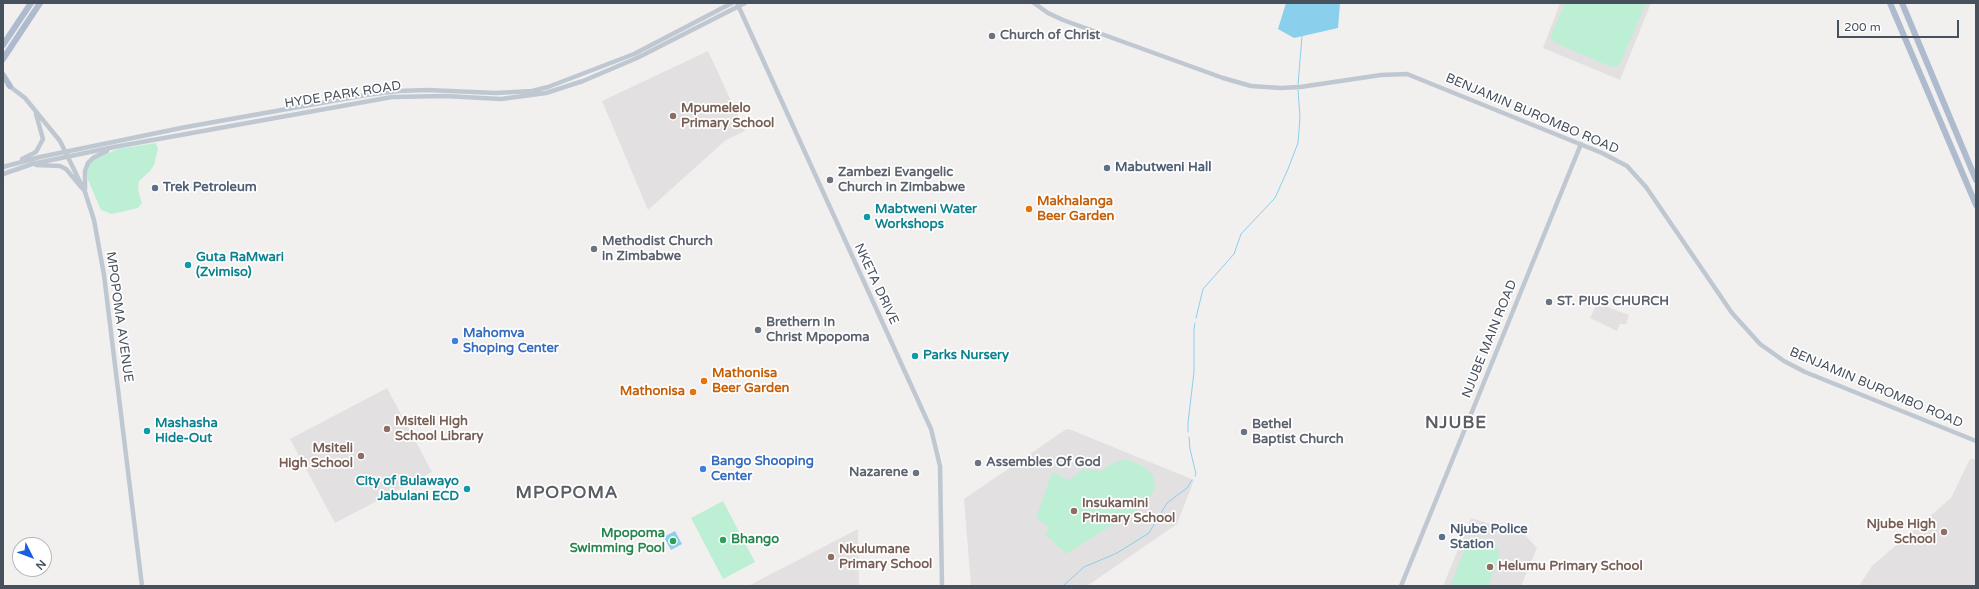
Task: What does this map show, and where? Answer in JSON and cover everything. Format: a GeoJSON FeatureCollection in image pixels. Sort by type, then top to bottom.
{"type":"FeatureCollection","features":[{"type":"Feature","properties":{"kind":"main road"},"geometry":{"type":"LineString","coordinates":[[3,45],[31,3]]}},
{"type":"Feature","properties":{"kind":"main road"},"geometry":{"type":"LineString","coordinates":[[3,59],[40,3]]}},
{"type":"Feature","properties":{"kind":"main road"},"geometry":{"type":"LineString","coordinates":[[1890,3],[1976,205]]}},
{"type":"Feature","properties":{"kind":"main road"},"geometry":{"type":"LineString","coordinates":[[1902,3],[1976,180]]}},
{"type":"Feature","properties":{"kind":"main road"},"geometry":{"type":"LineString","coordinates":[[3,76],[10,86]]}},
{"type":"Feature","properties":{"kind":"main road"},"geometry":{"type":"LineString","coordinates":[[3,81],[10,86]]}},
{"type":"Feature","properties":{"kind":"street","name":"HYDE PARK ROAD"},"geometry":{"type":"LineString","coordinates":[[3,167],[66,151],[274,112],[398,91],[496,93],[543,88],[567,81],[634,54],[732,3]]}},
{"type":"Feature","properties":{"kind":"street","name":"HYDE PARK ROAD"},"geometry":{"type":"LineString","coordinates":[[3,174],[32,164],[114,147],[392,97],[445,96],[501,99],[546,94],[583,81],[637,58],[737,5],[745,3]]}},
{"type":"Feature","properties":{"kind":"street","name":"BENJAMIN BUROMBO ROAD"},"geometry":{"type":"LineString","coordinates":[[1034,3],[1063,20],[1223,78],[1251,86],[1274,88],[1300,87],[1381,75],[1408,74],[1581,144],[1628,166],[1660,205],[1732,313],[1751,335],[1773,354],[1804,372],[1976,441]]}},
{"type":"Feature","properties":{"kind":"street","name":"NKETA DRIVE"},"geometry":{"type":"LineString","coordinates":[[737,5],[930,429],[940,466],[942,586]]}},
{"type":"Feature","properties":{"kind":"street","name":"MPOPOMA AVENUE"},"geometry":{"type":"LineString","coordinates":[[10,86],[25,98],[60,141],[85,192],[94,220],[104,276],[142,586]]}},
{"type":"Feature","properties":{"kind":"street"},"geometry":{"type":"LineString","coordinates":[[10,165],[36,152],[43,139],[35,111]]}},
{"type":"Feature","properties":{"kind":"street","name":"NJUBE MAIN ROAD"},"geometry":{"type":"LineString","coordinates":[[1401,586],[1581,144]]}},
{"type":"Feature","properties":{"kind":"street"},"geometry":{"type":"LineString","coordinates":[[85,192],[85,171],[88,163],[93,158],[114,147]]}},
{"type":"Feature","properties":{"kind":"street"},"geometry":{"type":"LineString","coordinates":[[32,164],[60,166],[66,169],[85,192]]}},
{"type":"Feature","properties":{"kind":"shaded area"},"geometry":{"type":"Polygon","coordinates":[[[1560,3],[1651,3],[1620,80],[1543,48],[1560,3]]]}},
{"type":"Feature","properties":{"kind":"shaded area","name":"Mpumelelo Primary School"},"geometry":{"type":"Polygon","coordinates":[[[708,51],[745,131],[726,140],[648,210],[602,101],[708,51]]]}},
{"type":"Feature","properties":{"kind":"shaded area"},"geometry":{"type":"Polygon","coordinates":[[[1597,303],[1629,315],[1626,324],[1620,324],[1617,331],[1590,318],[1597,303]]]}},
{"type":"Feature","properties":{"kind":"shaded area","name":"Msiteli High School"},"geometry":{"type":"Polygon","coordinates":[[[387,388],[432,472],[335,523],[290,439],[387,388]]]}},
{"type":"Feature","properties":{"kind":"shaded area","name":"Insukamini Primary School"},"geometry":{"type":"Polygon","coordinates":[[[1069,429],[1194,480],[1177,524],[1087,586],[971,586],[964,499],[1065,430],[1069,429]]]}},
{"type":"Feature","properties":{"kind":"shaded area","name":"Njube High School"},"geometry":{"type":"Polygon","coordinates":[[[1970,459],[1974,459],[1976,462],[1976,586],[1859,586],[1872,566],[1951,498],[1970,459]]]}},
{"type":"Feature","properties":{"kind":"shaded area","name":"Helumu Primary School"},"geometry":{"type":"Polygon","coordinates":[[[1471,518],[1525,535],[1537,548],[1521,586],[1443,586],[1471,518]]]}},
{"type":"Feature","properties":{"kind":"shaded area","name":"Nkulumane Primary School"},"geometry":{"type":"Polygon","coordinates":[[[858,529],[859,586],[748,586],[858,529]]]}},
{"type":"Feature","properties":{"kind":"green space"},"geometry":{"type":"Polygon","coordinates":[[[1565,3],[1646,3],[1620,64],[1612,67],[1555,43],[1550,37],[1565,3]]]}},
{"type":"Feature","properties":{"kind":"green space"},"geometry":{"type":"Polygon","coordinates":[[[156,143],[158,149],[154,165],[139,181],[138,190],[142,203],[138,208],[112,214],[101,210],[88,180],[87,172],[89,165],[94,159],[118,149],[156,143]]]}},
{"type":"Feature","properties":{"kind":"green space"},"geometry":{"type":"Polygon","coordinates":[[[1126,459],[1145,467],[1153,476],[1155,487],[1150,497],[1140,508],[1066,554],[1045,534],[1049,527],[1036,518],[1052,472],[1069,480],[1084,469],[1100,471],[1115,462],[1126,459]]]}},
{"type":"Feature","properties":{"kind":"green space","name":"Bhango"},"geometry":{"type":"Polygon","coordinates":[[[723,501],[755,562],[723,579],[691,518],[723,501]]]}},
{"type":"Feature","properties":{"kind":"green space"},"geometry":{"type":"Polygon","coordinates":[[[1477,538],[1493,541],[1498,549],[1499,557],[1488,586],[1450,586],[1468,542],[1477,538]]]}},
{"type":"Feature","properties":{"kind":"water"},"geometry":{"type":"Polygon","coordinates":[[[1286,3],[1340,3],[1338,28],[1294,38],[1278,29],[1286,3]]]}},
{"type":"Feature","properties":{"kind":"water","name":"Mpopoma Swimming Pool"},"geometry":{"type":"Polygon","coordinates":[[[675,531],[682,544],[671,550],[664,537],[675,531]]]}},
{"type":"Feature","properties":{"kind":"waterway"},"geometry":{"type":"LineString","coordinates":[[1298,85],[1302,36]]}},
{"type":"Feature","properties":{"kind":"waterway"},"geometry":{"type":"LineString","coordinates":[[1196,318],[1203,289],[1234,254],[1241,234],[1275,198],[1288,169],[1298,143],[1300,117],[1298,90]]}},
{"type":"Feature","properties":{"kind":"waterway"},"geometry":{"type":"LineString","coordinates":[[1188,432],[1194,372],[1195,323]]}},
{"type":"Feature","properties":{"kind":"waterway"},"geometry":{"type":"LineString","coordinates":[[1189,437],[1190,449],[1196,474],[1195,476]]}},
{"type":"Feature","properties":{"kind":"waterway"},"geometry":{"type":"LineString","coordinates":[[1063,586],[1084,567],[1117,553],[1149,533],[1167,503],[1187,488],[1192,480]]}},
{"type":"Feature","properties":{"kind":"place","name":"Church of Christ"},"geometry":{"type":"Point","coordinates":[992,36]}},
{"type":"Feature","properties":{"kind":"place","name":"Mpumelelo Primary School"},"geometry":{"type":"Point","coordinates":[673,116]}},
{"type":"Feature","properties":{"kind":"place","name":"Mabutweni Hall"},"geometry":{"type":"Point","coordinates":[1107,168]}},
{"type":"Feature","properties":{"kind":"place","name":"Zambezi Evangelic Church in Zimbabwe"},"geometry":{"type":"Point","coordinates":[830,180]}},
{"type":"Feature","properties":{"kind":"place","name":"Trek Petroleum"},"geometry":{"type":"Point","coordinates":[155,188]}},
{"type":"Feature","properties":{"kind":"place","name":"Makhalanga Beer Garden"},"geometry":{"type":"Point","coordinates":[1029,209]}},
{"type":"Feature","properties":{"kind":"place","name":"Mabtweni Water Workshops"},"geometry":{"type":"Point","coordinates":[867,217]}},
{"type":"Feature","properties":{"kind":"place","name":"Methodist Church in Zimbabwe"},"geometry":{"type":"Point","coordinates":[594,249]}},
{"type":"Feature","properties":{"kind":"place","name":"Guta RaMwari (Zvimiso)"},"geometry":{"type":"Point","coordinates":[188,265]}},
{"type":"Feature","properties":{"kind":"place","name":"ST. PIUS CHURCH"},"geometry":{"type":"Point","coordinates":[1549,302]}},
{"type":"Feature","properties":{"kind":"place","name":"Brethern In Christ Mpopoma"},"geometry":{"type":"Point","coordinates":[758,330]}},
{"type":"Feature","properties":{"kind":"place","name":"Mahomva Shoping Center"},"geometry":{"type":"Point","coordinates":[455,341]}},
{"type":"Feature","properties":{"kind":"place","name":"Parks Nursery"},"geometry":{"type":"Point","coordinates":[915,356]}},
{"type":"Feature","properties":{"kind":"place","name":"Mathonisa Beer Garden"},"geometry":{"type":"Point","coordinates":[704,381]}},
{"type":"Feature","properties":{"kind":"place","name":"Mathonisa"},"geometry":{"type":"Point","coordinates":[693,392]}},
{"type":"Feature","properties":{"kind":"place","name":"Msiteli High School Library"},"geometry":{"type":"Point","coordinates":[387,429]}},
{"type":"Feature","properties":{"kind":"place","name":"Mashasha Hide-Out"},"geometry":{"type":"Point","coordinates":[147,431]}},
{"type":"Feature","properties":{"kind":"place","name":"Bethel Baptist Church"},"geometry":{"type":"Point","coordinates":[1244,432]}},
{"type":"Feature","properties":{"kind":"place","name":"Msiteli High School"},"geometry":{"type":"Point","coordinates":[361,456]}},
{"type":"Feature","properties":{"kind":"place","name":"Assembles Of God"},"geometry":{"type":"Point","coordinates":[978,463]}},
{"type":"Feature","properties":{"kind":"place","name":"Bango Shooping Center"},"geometry":{"type":"Point","coordinates":[703,469]}},
{"type":"Feature","properties":{"kind":"place","name":"Nazarene"},"geometry":{"type":"Point","coordinates":[916,473]}},
{"type":"Feature","properties":{"kind":"place","name":"City of Bulawayo Jabulani ECD"},"geometry":{"type":"Point","coordinates":[467,489]}},
{"type":"Feature","properties":{"kind":"place","name":"Insukamini Primary School"},"geometry":{"type":"Point","coordinates":[1074,511]}},
{"type":"Feature","properties":{"kind":"place","name":"Njube High School"},"geometry":{"type":"Point","coordinates":[1944,532]}},
{"type":"Feature","properties":{"kind":"place","name":"Njube Police Station"},"geometry":{"type":"Point","coordinates":[1442,537]}},
{"type":"Feature","properties":{"kind":"place","name":"Bhango"},"geometry":{"type":"Point","coordinates":[723,540]}},
{"type":"Feature","properties":{"kind":"place","name":"Mpopoma Swimming Pool"},"geometry":{"type":"Point","coordinates":[673,541]}},
{"type":"Feature","properties":{"kind":"place","name":"Nkulumane Primary School"},"geometry":{"type":"Point","coordinates":[831,557]}},
{"type":"Feature","properties":{"kind":"place","name":"Helumu Primary School"},"geometry":{"type":"Point","coordinates":[1490,567]}},
{"type":"Feature","properties":{"kind":"district","name":"NJUBE"},"geometry":{"type":"Point","coordinates":[1456,424]}},
{"type":"Feature","properties":{"kind":"district","name":"MPOPOMA"},"geometry":{"type":"Point","coordinates":[567,494]}}]}
